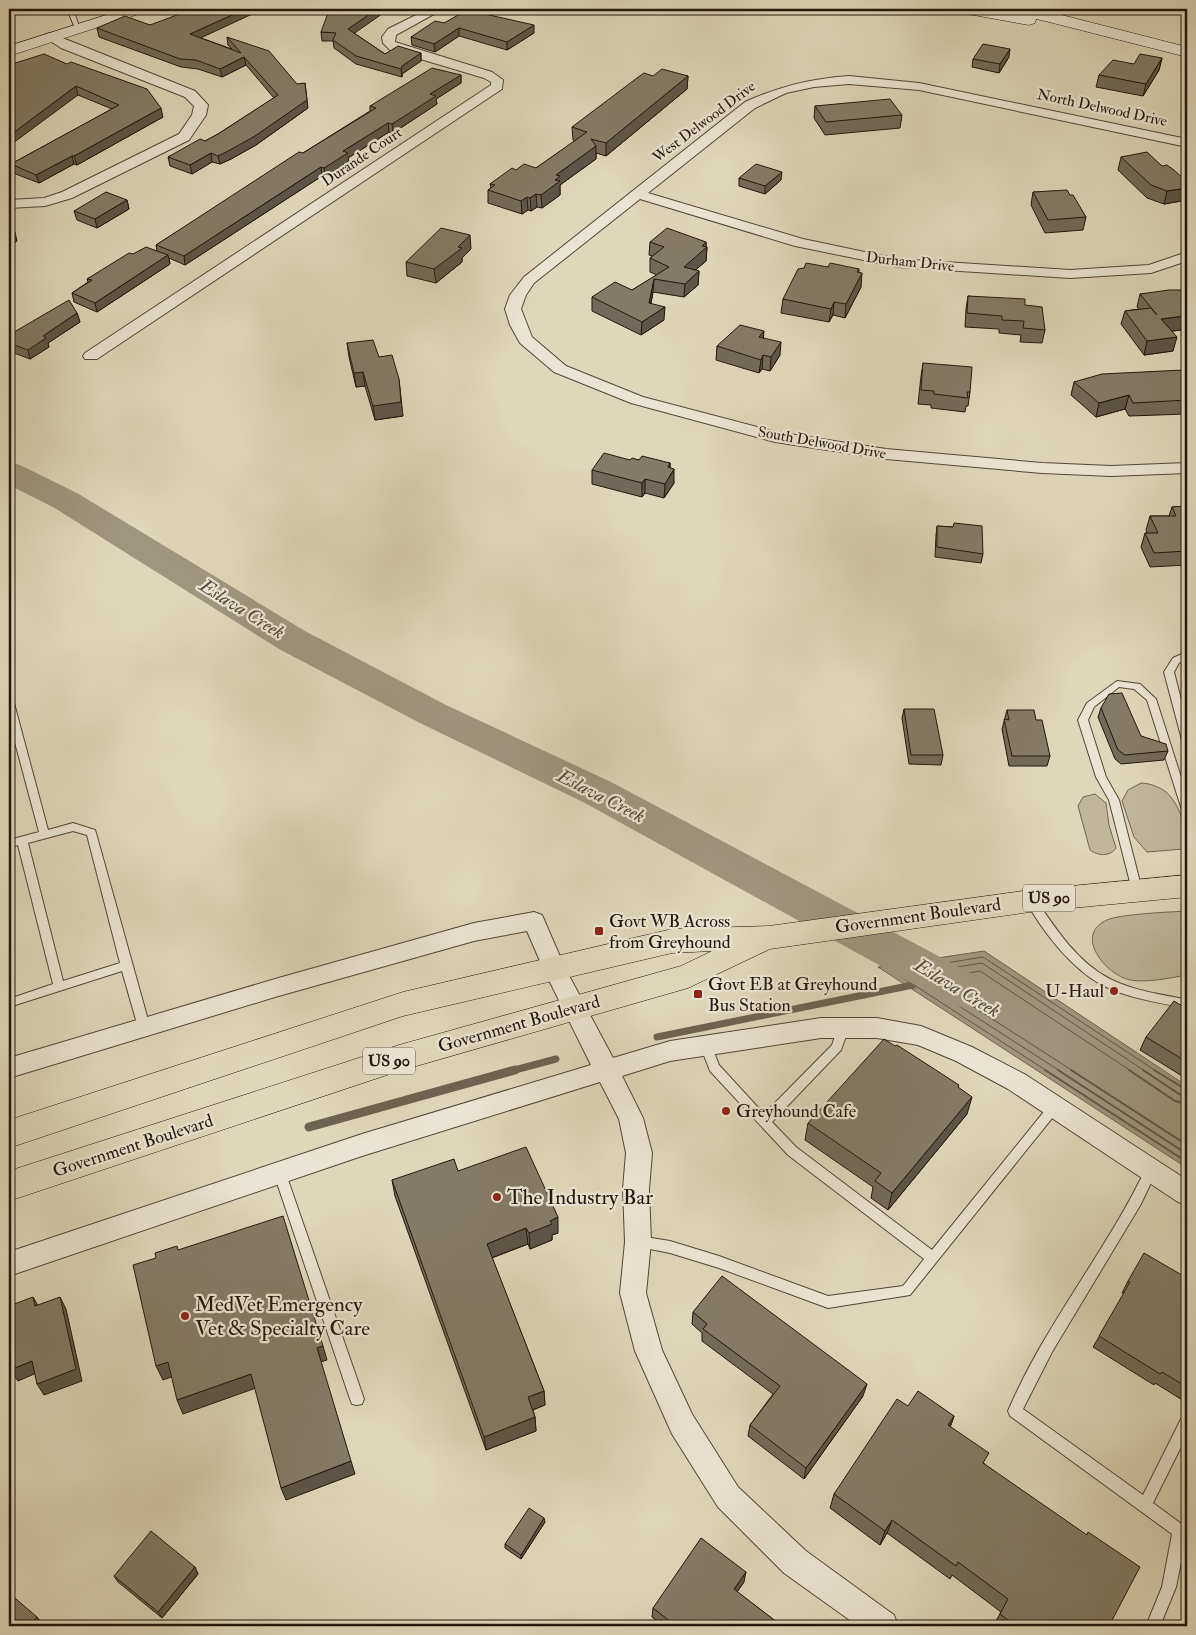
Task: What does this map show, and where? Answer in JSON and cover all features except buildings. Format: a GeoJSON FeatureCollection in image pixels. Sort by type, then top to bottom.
{"type":"FeatureCollection","features":[{"type":"Feature","properties":{"kind":"main road"},"geometry":{"type":"LineString","coordinates":[[9,50],[140,9]]}},
{"type":"Feature","properties":{"kind":"main road"},"geometry":{"type":"LineString","coordinates":[[968,9],[1107,33]]}},
{"type":"Feature","properties":{"kind":"main road"},"geometry":{"type":"LineString","coordinates":[[1011,9],[1046,16],[1187,52]]}},
{"type":"Feature","properties":{"kind":"main road","name":"Government Boulevard"},"geometry":{"type":"LineString","coordinates":[[9,1134],[403,1004],[672,941],[769,938],[1030,901],[1187,886]]}},
{"type":"Feature","properties":{"kind":"main road","name":"Government Boulevard"},"geometry":{"type":"LineString","coordinates":[[9,1186],[399,1058],[688,976],[769,938]]}},
{"type":"Feature","properties":{"kind":"street","name":"Durande Court"},"geometry":{"type":"LineString","coordinates":[[92,356],[497,86],[497,80],[488,75],[394,47],[389,43],[388,37],[392,32],[436,9]]}},
{"type":"Feature","properties":{"kind":"street"},"geometry":{"type":"LineString","coordinates":[[9,204],[45,202],[67,195],[184,137],[199,115],[201,105],[190,94],[65,45],[50,37]]}},
{"type":"Feature","properties":{"kind":"street","name":"West Delwood Drive"},"geometry":{"type":"LineString","coordinates":[[518,295],[529,280],[750,105],[780,89],[839,81],[872,81],[929,89],[1010,106]]}},
{"type":"Feature","properties":{"kind":"street","name":"North Delwood Drive"},"geometry":{"type":"LineString","coordinates":[[1010,106],[1187,143]]}},
{"type":"Feature","properties":{"kind":"street","name":"Durham Drive"},"geometry":{"type":"LineString","coordinates":[[638,194],[800,243],[898,263],[1035,273],[1096,274],[1151,269],[1187,256]]}},
{"type":"Feature","properties":{"kind":"street","name":"South Delwood Drive"},"geometry":{"type":"LineString","coordinates":[[518,295],[513,309],[518,325],[526,340],[560,369],[637,400],[722,424],[775,437],[886,454],[986,464],[1111,471],[1187,468]]}},
{"type":"Feature","properties":{"kind":"street"},"geometry":{"type":"LineString","coordinates":[[9,1068],[474,932],[534,921],[554,968],[631,1118],[639,1153],[636,1189],[638,1242],[633,1293],[650,1351],[682,1424],[728,1497],[795,1562],[882,1626]]}},
{"type":"Feature","properties":{"kind":"street"},"geometry":{"type":"LineString","coordinates":[[9,1264],[362,1145],[670,1051],[820,1028],[877,1028],[922,1036],[964,1054],[1017,1082],[1187,1194]]}},
{"type":"Feature","properties":{"kind":"lane"},"geometry":{"type":"LineString","coordinates":[[70,9],[78,28]]}},
{"type":"Feature","properties":{"kind":"lane"},"geometry":{"type":"LineString","coordinates":[[1187,656],[1183,656],[1172,664],[1169,672],[1187,740]]}},
{"type":"Feature","properties":{"kind":"lane"},"geometry":{"type":"LineString","coordinates":[[1137,890],[1114,800],[1101,777],[1083,720],[1090,705],[1117,684],[1136,686],[1151,699],[1187,810]]}},
{"type":"Feature","properties":{"kind":"lane"},"geometry":{"type":"LineString","coordinates":[[9,703],[44,834]]}},
{"type":"Feature","properties":{"kind":"lane"},"geometry":{"type":"LineString","coordinates":[[9,844],[73,827],[91,833],[144,1027]]}},
{"type":"Feature","properties":{"kind":"lane"},"geometry":{"type":"LineString","coordinates":[[22,840],[59,986]]}},
{"type":"Feature","properties":{"kind":"lane"},"geometry":{"type":"LineString","coordinates":[[1030,901],[1058,940],[1089,971],[1105,981],[1129,991],[1187,1004]]}},
{"type":"Feature","properties":{"kind":"lane"},"geometry":{"type":"LineString","coordinates":[[9,1002],[126,965]]}},
{"type":"Feature","properties":{"kind":"lane"},"geometry":{"type":"LineString","coordinates":[[764,1122],[837,1047],[843,1028]]}},
{"type":"Feature","properties":{"kind":"lane"},"geometry":{"type":"LineString","coordinates":[[706,1045],[714,1068],[792,1151],[933,1258]]}},
{"type":"Feature","properties":{"kind":"lane"},"geometry":{"type":"LineString","coordinates":[[638,1242],[670,1247],[719,1262],[828,1302],[906,1291],[1055,1108]]}},
{"type":"Feature","properties":{"kind":"lane"},"geometry":{"type":"LineString","coordinates":[[1152,1170],[1138,1200],[1047,1348],[1015,1411],[1184,1533],[1169,1586],[1154,1626]]}},
{"type":"Feature","properties":{"kind":"lane"},"geometry":{"type":"LineString","coordinates":[[280,1174],[358,1399]]}},
{"type":"Feature","properties":{"kind":"lane"},"geometry":{"type":"LineString","coordinates":[[1145,1505],[1187,1422]]}},
{"type":"Feature","properties":{"kind":"shaded area"},"geometry":{"type":"Polygon","coordinates":[[[1141,783],[1161,788],[1175,803],[1185,828],[1186,843],[1183,849],[1147,852],[1134,837],[1122,801],[1128,790],[1141,783]]]}},
{"type":"Feature","properties":{"kind":"shaded area"},"geometry":{"type":"Polygon","coordinates":[[[1095,794],[1106,803],[1109,825],[1116,848],[1107,854],[1100,854],[1090,850],[1078,806],[1083,797],[1095,794]]]}},
{"type":"Feature","properties":{"kind":"shaded area"},"geometry":{"type":"Polygon","coordinates":[[[1187,911],[1187,975],[1151,981],[1130,980],[1112,971],[1097,954],[1093,944],[1093,935],[1097,927],[1107,920],[1134,915],[1187,911]]]}},
{"type":"Feature","properties":{"kind":"water"},"geometry":{"type":"Polygon","coordinates":[[[984,951],[1187,1086],[1187,1168],[878,967],[984,951]]]}},
{"type":"Feature","properties":{"kind":"waterway","name":"Eslava Creek"},"geometry":{"type":"LineString","coordinates":[[9,472],[65,500],[292,640],[433,714],[597,792],[961,989]]}},
{"type":"Feature","properties":{"kind":"waterway"},"geometry":{"type":"LineString","coordinates":[[657,1037],[913,985]]}},
{"type":"Feature","properties":{"kind":"waterway"},"geometry":{"type":"LineString","coordinates":[[511,1071],[556,1059]]}},
{"type":"Feature","properties":{"kind":"waterway"},"geometry":{"type":"LineString","coordinates":[[309,1127],[515,1070]]}},
{"type":"Feature","properties":{"kind":"place","name":"Govt WB Across from Greyhound"},"geometry":{"type":"Point","coordinates":[599,931]}},
{"type":"Feature","properties":{"kind":"place","name":"U-Haul"},"geometry":{"type":"Point","coordinates":[1114,991]}},
{"type":"Feature","properties":{"kind":"place","name":"Govt EB at Greyhound Bus Station"},"geometry":{"type":"Point","coordinates":[698,994]}},
{"type":"Feature","properties":{"kind":"place","name":"Greyhound Cafe"},"geometry":{"type":"Point","coordinates":[726,1111]}},
{"type":"Feature","properties":{"kind":"place","name":"The Industry Bar"},"geometry":{"type":"Point","coordinates":[497,1197]}},
{"type":"Feature","properties":{"kind":"place","name":"MedVet Emergency Vet & Specialty Care"},"geometry":{"type":"Point","coordinates":[185,1316]}}]}
